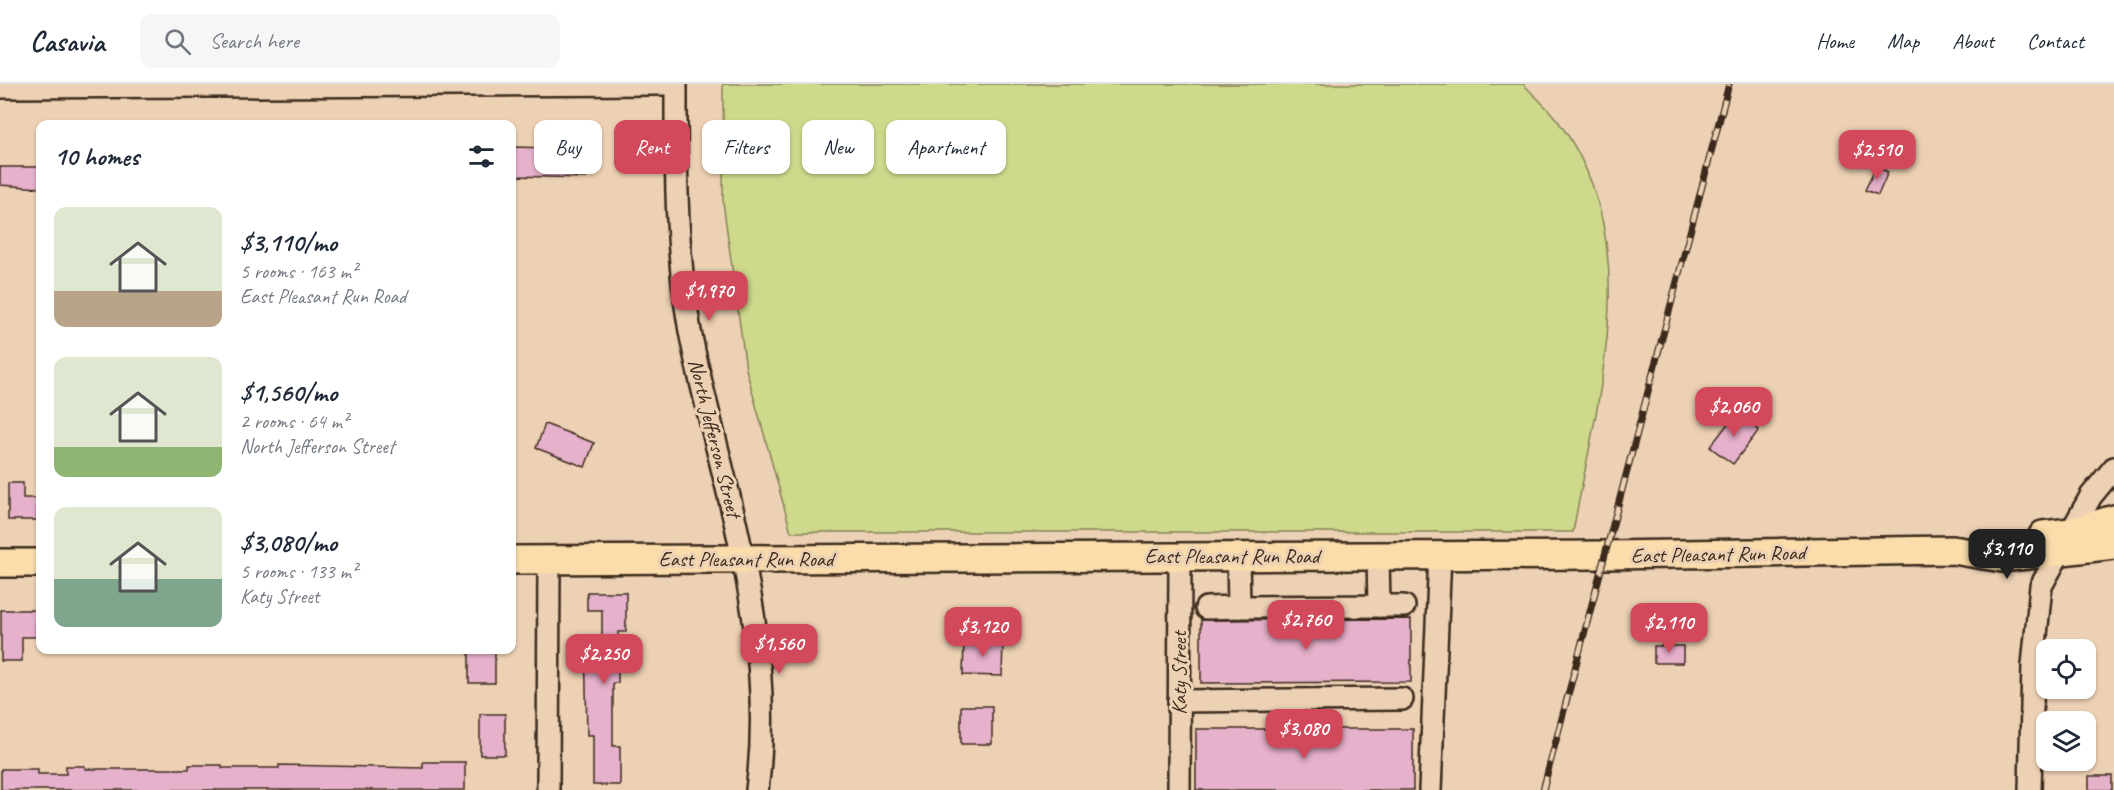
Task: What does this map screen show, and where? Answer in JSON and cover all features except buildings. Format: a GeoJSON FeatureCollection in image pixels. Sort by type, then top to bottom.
{"type":"FeatureCollection","features":[{"type":"Feature","properties":{"kind":"main road","name":"East Pleasant Run Road"},"geometry":{"type":"LineString","coordinates":[[516,560],[1605,555],[1953,550],[2002,558],[2066,541],[2114,519]]}},
{"type":"Feature","properties":{"kind":"main road","name":"East Pleasant Run Road"},"geometry":{"type":"LineString","coordinates":[[2066,541],[2114,545]]}},
{"type":"Feature","properties":{"kind":"main road"},"geometry":{"type":"LineString","coordinates":[[0,563],[36,563]]}},
{"type":"Feature","properties":{"kind":"street"},"geometry":{"type":"LineString","coordinates":[[0,87],[665,84]]}},
{"type":"Feature","properties":{"kind":"street","name":"North Jefferson Street"},"geometry":{"type":"LineString","coordinates":[[676,84],[676,195],[694,355],[746,560],[763,705],[763,744],[757,790]]}},
{"type":"Feature","properties":{"kind":"street"},"geometry":{"type":"LineString","coordinates":[[2030,790],[2033,665],[2041,586],[2091,496],[2114,468]]}},
{"type":"Feature","properties":{"kind":"street"},"geometry":{"type":"LineString","coordinates":[[1430,790],[1440,554]]}},
{"type":"Feature","properties":{"kind":"street"},"geometry":{"type":"LineString","coordinates":[[1378,555],[1379,606]]}},
{"type":"Feature","properties":{"kind":"street","name":"Katy Street"},"geometry":{"type":"LineString","coordinates":[[1179,790],[1180,556]]}},
{"type":"Feature","properties":{"kind":"street"},"geometry":{"type":"LineString","coordinates":[[1238,556],[1239,607]]}},
{"type":"Feature","properties":{"kind":"street"},"geometry":{"type":"LineString","coordinates":[[548,790],[549,560]]}},
{"type":"Feature","properties":{"kind":"street"},"geometry":{"type":"LineString","coordinates":[[1206,608],[1404,606]]}},
{"type":"Feature","properties":{"kind":"street"},"geometry":{"type":"LineString","coordinates":[[1179,701],[1402,699]]}},
{"type":"Feature","properties":{"kind":"green space"},"geometry":{"type":"Polygon","coordinates":[[[723,84],[1523,84],[1558,121],[1585,168],[1602,217],[1609,268],[1608,321],[1603,375],[1573,532],[791,532],[746,369],[723,202],[723,174],[790,174],[790,120],[723,120],[723,84]]]}},
{"type":"Feature","properties":{"kind":"railway"},"geometry":{"type":"LineString","coordinates":[[1543,790],[1729,84]]}}]}
